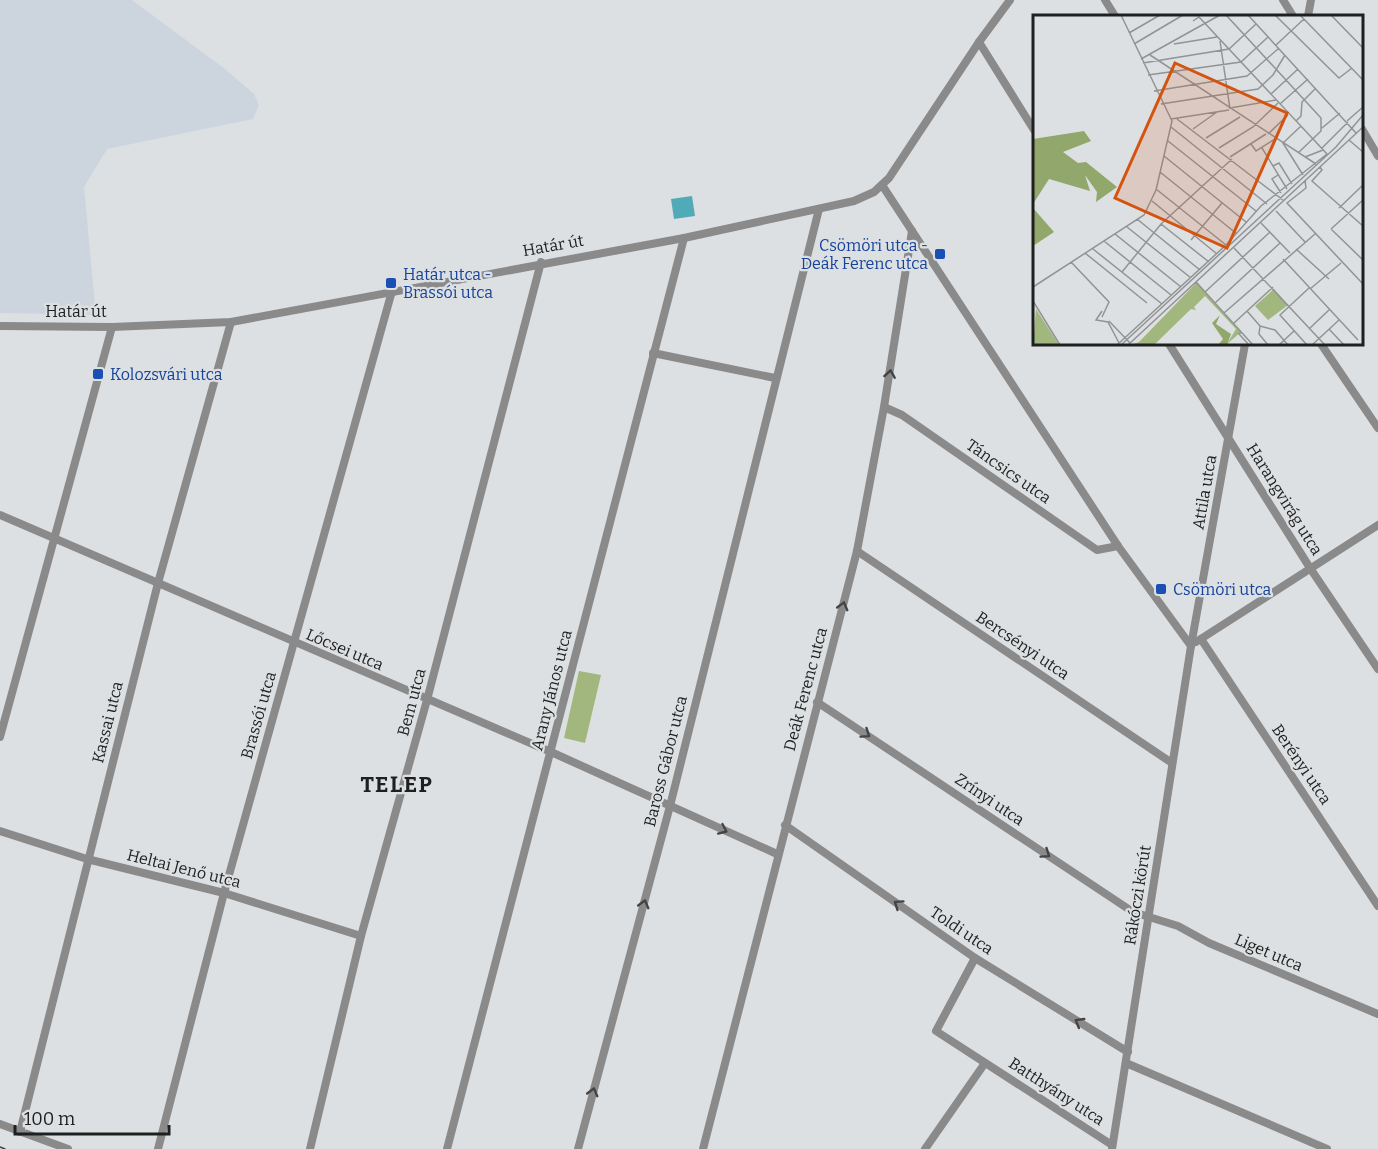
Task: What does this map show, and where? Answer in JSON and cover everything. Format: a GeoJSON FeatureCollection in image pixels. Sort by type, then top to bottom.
{"type":"FeatureCollection","features":[{"type":"Feature","properties":{"kind":"street","name":"Határ út"},"geometry":{"type":"LineString","coordinates":[[0,326],[112,327],[231,322],[541,262],[684,237],[861,199],[882,185],[1010,0]]}},
{"type":"Feature","properties":{"kind":"street"},"geometry":{"type":"LineString","coordinates":[[1105,0],[1114,15]]}},
{"type":"Feature","properties":{"kind":"street"},"geometry":{"type":"LineString","coordinates":[[1283,0],[1292,15]]}},
{"type":"Feature","properties":{"kind":"street"},"geometry":{"type":"LineString","coordinates":[[1308,15],[1311,0]]}},
{"type":"Feature","properties":{"kind":"street"},"geometry":{"type":"LineString","coordinates":[[979,42],[1033,127]]}},
{"type":"Feature","properties":{"kind":"street"},"geometry":{"type":"LineString","coordinates":[[1363,131],[1378,156]]}},
{"type":"Feature","properties":{"kind":"street"},"geometry":{"type":"LineString","coordinates":[[882,185],[1118,546],[1191,646],[1378,525]]}},
{"type":"Feature","properties":{"kind":"street","name":"Baross Gábor utca"},"geometry":{"type":"LineString","coordinates":[[578,1149],[670,806],[819,209]]}},
{"type":"Feature","properties":{"kind":"street","name":"Deák Ferenc utca"},"geometry":{"type":"LineString","coordinates":[[703,1149],[777,854],[857,551],[884,407],[912,231]]}},
{"type":"Feature","properties":{"kind":"street","name":"Arany János utca"},"geometry":{"type":"LineString","coordinates":[[447,1149],[684,237]]}},
{"type":"Feature","properties":{"kind":"street","name":"Bem utca"},"geometry":{"type":"LineString","coordinates":[[310,1149],[361,936],[427,700],[541,262]]}},
{"type":"Feature","properties":{"kind":"street","name":"Brassói utca"},"geometry":{"type":"LineString","coordinates":[[158,1149],[224,893],[392,291]]}},
{"type":"Feature","properties":{"kind":"street","name":"Kassai utca"},"geometry":{"type":"LineString","coordinates":[[20,1132],[158,583],[231,322]]}},
{"type":"Feature","properties":{"kind":"street"},"geometry":{"type":"LineString","coordinates":[[0,737],[112,327]]}},
{"type":"Feature","properties":{"kind":"street","name":"Harangvirág utca"},"geometry":{"type":"LineString","coordinates":[[1170,345],[1310,568],[1378,669]]}},
{"type":"Feature","properties":{"kind":"street","name":"Attila utca"},"geometry":{"type":"LineString","coordinates":[[1191,646],[1245,345]]}},
{"type":"Feature","properties":{"kind":"street"},"geometry":{"type":"LineString","coordinates":[[1322,345],[1378,428]]}},
{"type":"Feature","properties":{"kind":"street"},"geometry":{"type":"LineString","coordinates":[[653,353],[775,378]]}},
{"type":"Feature","properties":{"kind":"street","name":"Táncsics utca"},"geometry":{"type":"LineString","coordinates":[[884,407],[902,416],[1097,550],[1118,546]]}},
{"type":"Feature","properties":{"kind":"street","name":"Lőcsei utca"},"geometry":{"type":"LineString","coordinates":[[0,515],[551,752],[777,854]]}},
{"type":"Feature","properties":{"kind":"street","name":"Bercsényi utca"},"geometry":{"type":"LineString","coordinates":[[857,551],[1172,763]]}},
{"type":"Feature","properties":{"kind":"street","name":"Berényi utca"},"geometry":{"type":"LineString","coordinates":[[1201,639],[1378,906]]}},
{"type":"Feature","properties":{"kind":"street","name":"Rákóczi körút"},"geometry":{"type":"LineString","coordinates":[[1112,1147],[1191,646]]}},
{"type":"Feature","properties":{"kind":"street","name":"Zrínyi utca"},"geometry":{"type":"LineString","coordinates":[[817,702],[1133,912],[1148,917]]}},
{"type":"Feature","properties":{"kind":"street","name":"Toldi utca"},"geometry":{"type":"LineString","coordinates":[[785,825],[975,958],[1128,1052]]}},
{"type":"Feature","properties":{"kind":"street","name":"Heltai Jenő utca"},"geometry":{"type":"LineString","coordinates":[[0,831],[87,859],[224,893],[361,936]]}},
{"type":"Feature","properties":{"kind":"street","name":"Liget utca"},"geometry":{"type":"LineString","coordinates":[[1148,917],[1178,926],[1209,943],[1378,1014]]}},
{"type":"Feature","properties":{"kind":"street","name":"Batthyány utca"},"geometry":{"type":"LineString","coordinates":[[975,958],[936,1031],[1112,1147]]}},
{"type":"Feature","properties":{"kind":"street","name":"Batthyány utca"},"geometry":{"type":"LineString","coordinates":[[925,1149],[985,1063]]}},
{"type":"Feature","properties":{"kind":"street"},"geometry":{"type":"LineString","coordinates":[[1126,1063],[1327,1149]]}},
{"type":"Feature","properties":{"kind":"street"},"geometry":{"type":"LineString","coordinates":[[0,1124],[68,1149]]}},
{"type":"Feature","properties":{"kind":"shaded area"},"geometry":{"type":"Polygon","coordinates":[[[0,0],[132,0],[225,69],[254,94],[259,105],[253,119],[107,149],[84,187],[96,315],[0,313],[0,0]]]}},
{"type":"Feature","properties":{"kind":"green space"},"geometry":{"type":"Polygon","coordinates":[[[579,671],[601,675],[585,743],[564,738],[579,671]]]}},
{"type":"Feature","properties":{"kind":"water"},"geometry":{"type":"Polygon","coordinates":[[[692,196],[695,216],[674,219],[671,199],[692,196]]]}},
{"type":"Feature","properties":{"kind":"tram line"},"geometry":{"type":"LineString","coordinates":[[0,1147],[5,1149]]}},
{"type":"Feature","properties":{"kind":"place","name":"Csömöri utca - Deák Ferenc utca"},"geometry":{"type":"Point","coordinates":[940,254]}},
{"type":"Feature","properties":{"kind":"place","name":"Határ utca - Brassói utca"},"geometry":{"type":"Point","coordinates":[391,283]}},
{"type":"Feature","properties":{"kind":"place","name":"Kolozsvári utca"},"geometry":{"type":"Point","coordinates":[98,374]}},
{"type":"Feature","properties":{"kind":"place","name":"Csömöri utca"},"geometry":{"type":"Point","coordinates":[1161,589]}},
{"type":"Feature","properties":{"kind":"district","name":"TELEP"},"geometry":{"type":"Point","coordinates":[397,784]}}]}
